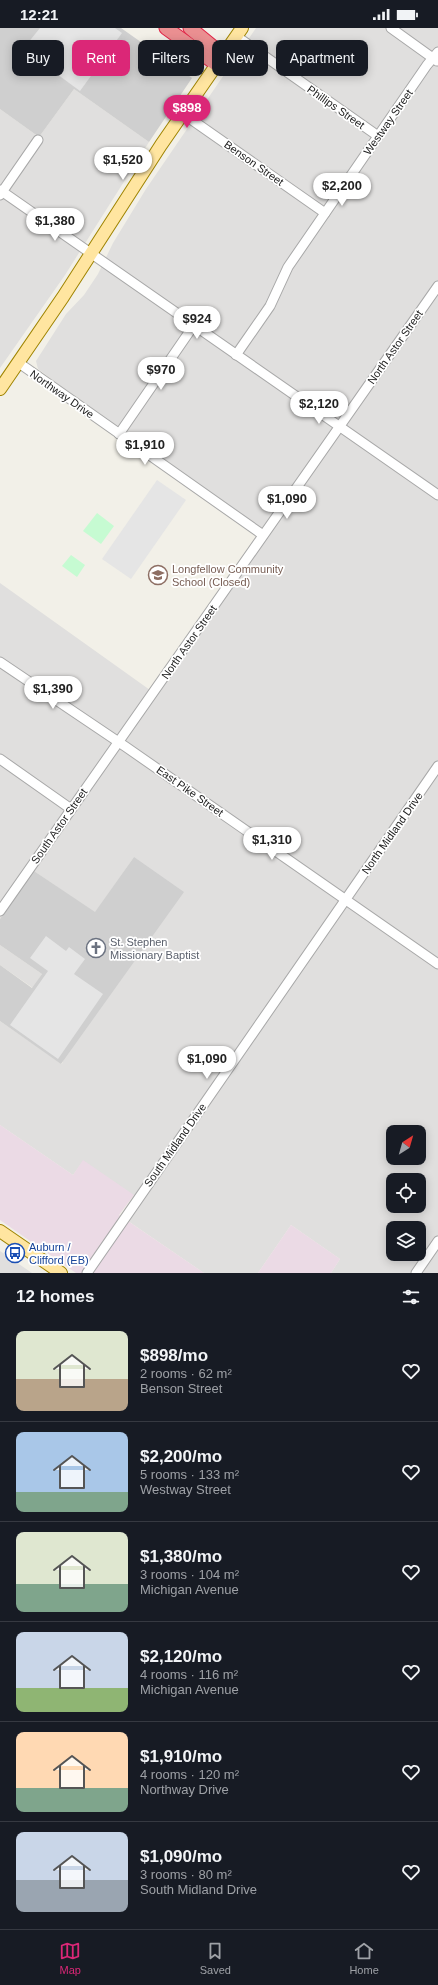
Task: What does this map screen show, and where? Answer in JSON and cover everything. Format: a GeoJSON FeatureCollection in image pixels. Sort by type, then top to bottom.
{"type":"FeatureCollection","features":[{"type":"Feature","properties":{"kind":"highway"},"geometry":{"type":"LineString","coordinates":[[166,28],[212,56]]}},
{"type":"Feature","properties":{"kind":"highway"},"geometry":{"type":"LineString","coordinates":[[190,28],[212,52]]}},
{"type":"Feature","properties":{"kind":"main road"},"geometry":{"type":"LineString","coordinates":[[0,389],[92,254],[182,113],[212,70]]}},
{"type":"Feature","properties":{"kind":"main road"},"geometry":{"type":"LineString","coordinates":[[0,1230],[61,1273]]}},
{"type":"Feature","properties":{"kind":"street"},"geometry":{"type":"LineString","coordinates":[[391,28],[436,57]]}},
{"type":"Feature","properties":{"kind":"street","name":"Phillips Street"},"geometry":{"type":"LineString","coordinates":[[239,32],[378,136]]}},
{"type":"Feature","properties":{"kind":"street","name":"Westway Street"},"geometry":{"type":"LineString","coordinates":[[236,355],[270,306],[288,267],[378,136],[436,57]]}},
{"type":"Feature","properties":{"kind":"street","name":"Benson Street"},"geometry":{"type":"LineString","coordinates":[[182,113],[325,213]]}},
{"type":"Feature","properties":{"kind":"street"},"geometry":{"type":"LineString","coordinates":[[38,140],[1,192],[438,495]]}},
{"type":"Feature","properties":{"kind":"street","name":"North Astor Street"},"geometry":{"type":"LineString","coordinates":[[118,742],[438,286]]}},
{"type":"Feature","properties":{"kind":"street"},"geometry":{"type":"LineString","coordinates":[[119,434],[194,325]]}},
{"type":"Feature","properties":{"kind":"street","name":"Northway Drive"},"geometry":{"type":"LineString","coordinates":[[19,363],[263,535]]}},
{"type":"Feature","properties":{"kind":"street","name":"East Pike Street"},"geometry":{"type":"LineString","coordinates":[[0,662],[438,964]]}},
{"type":"Feature","properties":{"kind":"street","name":"South Astor Street"},"geometry":{"type":"LineString","coordinates":[[0,911],[118,742]]}},
{"type":"Feature","properties":{"kind":"street"},"geometry":{"type":"LineString","coordinates":[[0,759],[71,809]]}},
{"type":"Feature","properties":{"kind":"street","name":"North Midland Drive"},"geometry":{"type":"LineString","coordinates":[[346,900],[438,766]]}},
{"type":"Feature","properties":{"kind":"street","name":"South Midland Drive"},"geometry":{"type":"LineString","coordinates":[[86,1273],[346,900]]}},
{"type":"Feature","properties":{"kind":"street"},"geometry":{"type":"LineString","coordinates":[[416,1273],[438,1241]]}},
{"type":"Feature","properties":{"kind":"shaded area"},"geometry":{"type":"Polygon","coordinates":[[[0,28],[121,28],[138,40],[138,76],[189,76],[192,78],[149,142],[74,89],[39,137],[0,109],[0,28]]]}},
{"type":"Feature","properties":{"kind":"shaded area"},"geometry":{"type":"Polygon","coordinates":[[[40,28],[115,28],[122,33],[117,40],[72,40],[72,76],[91,76],[80,91],[60,76],[64,76],[64,40],[30,40],[40,28]]]}},
{"type":"Feature","properties":{"kind":"shaded area"},"geometry":{"type":"Polygon","coordinates":[[[256,28],[438,28],[438,1273],[331,1273],[340,1259],[291,1225],[258,1273],[204,1273],[128,1221],[142,1201],[83,1161],[73,1175],[0,1125],[0,1021],[62,1064],[134,857],[95,913],[34,871],[0,919],[0,583],[157,695],[270,534],[38,369],[36,361],[66,314],[84,295],[98,274],[113,243],[146,189],[223,76],[268,76],[268,40],[248,40],[256,28]]]}},
{"type":"Feature","properties":{"kind":"shaded area"},"geometry":{"type":"Polygon","coordinates":[[[74,89],[149,142],[65,275],[0,368],[0,109],[39,137],[74,89]]]}},
{"type":"Feature","properties":{"kind":"shaded area"},"geometry":{"type":"Polygon","coordinates":[[[157,480],[186,500],[131,579],[102,559],[157,480]]]}},
{"type":"Feature","properties":{"kind":"shaded area"},"geometry":{"type":"Polygon","coordinates":[[[134,857],[184,892],[61,1064],[0,1021],[0,965],[32,988],[42,974],[0,945],[0,919],[34,871],[95,912],[134,857]]]}},
{"type":"Feature","properties":{"kind":"shaded area"},"geometry":{"type":"Polygon","coordinates":[[[46,936],[66,951],[69,947],[85,959],[74,974],[103,994],[58,1059],[10,1025],[48,971],[30,958],[46,936]]]}},
{"type":"Feature","properties":{"kind":"shaded area"},"geometry":{"type":"Polygon","coordinates":[[[0,945],[42,974],[33,988],[0,965],[0,945]]]}},
{"type":"Feature","properties":{"kind":"shaded area"},"geometry":{"type":"Polygon","coordinates":[[[0,1125],[73,1175],[83,1160],[134,1195],[119,1215],[204,1273],[76,1273],[0,1220],[0,1125]]]}},
{"type":"Feature","properties":{"kind":"shaded area"},"geometry":{"type":"Polygon","coordinates":[[[291,1225],[340,1259],[331,1273],[258,1273],[291,1225]]]}},
{"type":"Feature","properties":{"kind":"shaded area"},"geometry":{"type":"Polygon","coordinates":[[[0,1251],[32,1273],[0,1273],[0,1251]]]}},
{"type":"Feature","properties":{"kind":"green space"},"geometry":{"type":"Polygon","coordinates":[[[97,513],[114,526],[101,544],[83,531],[97,513]]]}},
{"type":"Feature","properties":{"kind":"green space"},"geometry":{"type":"Polygon","coordinates":[[[71,555],[85,565],[77,577],[62,566],[71,555]]]}},
{"type":"Feature","properties":{"kind":"place","name":"Longfellow Community School (Closed)"},"geometry":{"type":"Point","coordinates":[158,575]}},
{"type":"Feature","properties":{"kind":"place","name":"St. Stephen Missionary Baptist"},"geometry":{"type":"Point","coordinates":[96,948]}},
{"type":"Feature","properties":{"kind":"place","name":"Auburn / Clifford (EB)"},"geometry":{"type":"Point","coordinates":[15,1253]}}]}
